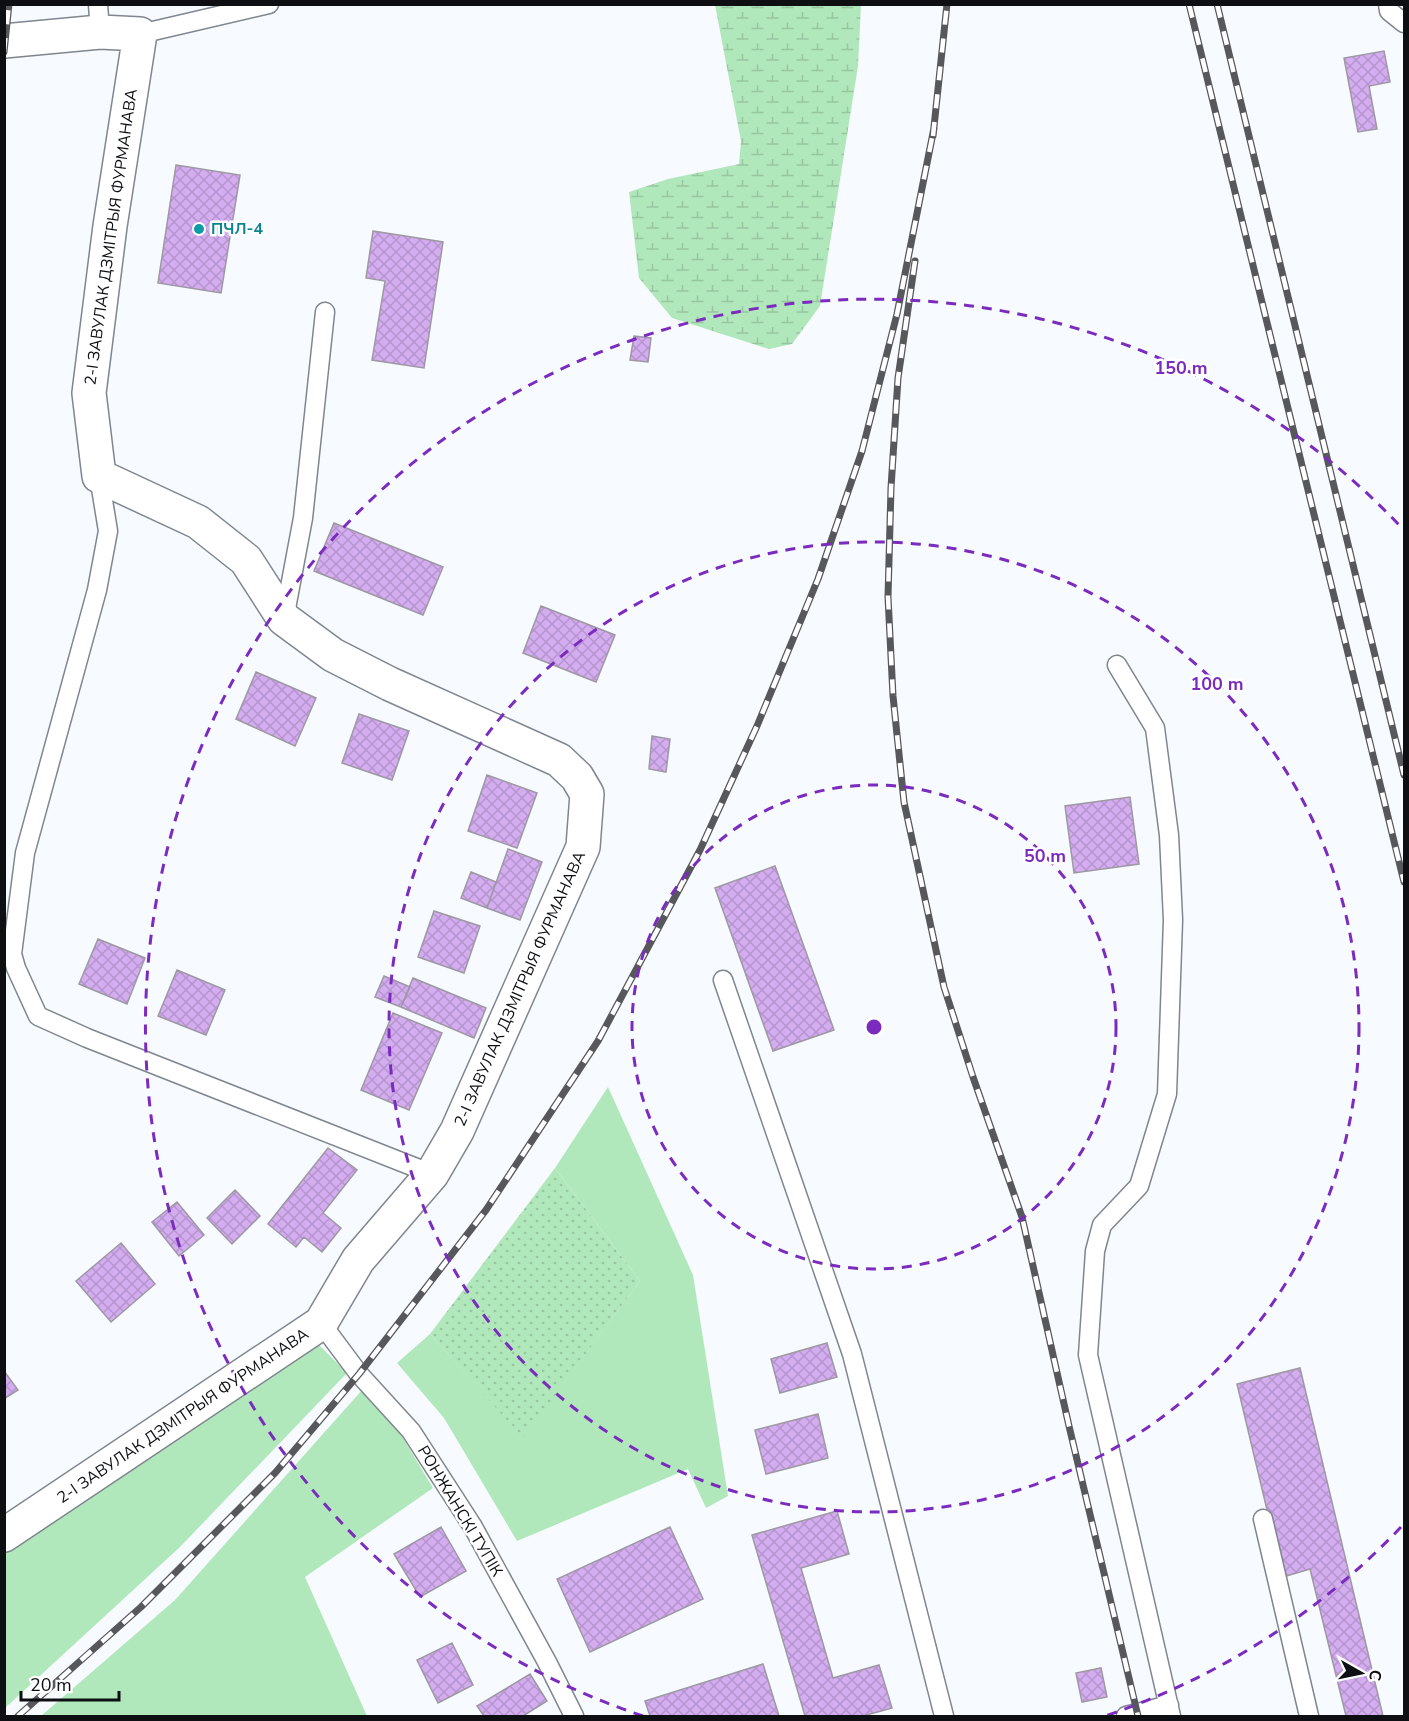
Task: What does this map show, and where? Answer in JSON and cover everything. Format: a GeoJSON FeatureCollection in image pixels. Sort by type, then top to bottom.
{"type":"FeatureCollection","features":[{"type":"Feature","properties":{"kind":"street"},"geometry":{"type":"LineString","coordinates":[[4,41],[99,18],[140,34]]}},
{"type":"Feature","properties":{"kind":"street","name":"2-І ЗАВУЛАК ДЗМІТРЫЯ ФУРМАНАВА"},"geometry":{"type":"LineString","coordinates":[[4,1535],[321,1323],[358,1260],[432,1174],[457,1131],[583,847],[587,794],[577,777],[559,760],[390,684],[333,655],[284,619],[246,560],[198,522],[99,476],[89,393],[110,226],[140,34]]}},
{"type":"Feature","properties":{"kind":"lane"},"geometry":{"type":"LineString","coordinates":[[140,34],[269,4]]}},
{"type":"Feature","properties":{"kind":"lane"},"geometry":{"type":"LineString","coordinates":[[1388,4],[1389,11],[1404,23]]}},
{"type":"Feature","properties":{"kind":"lane"},"geometry":{"type":"LineString","coordinates":[[284,619],[303,518],[325,312]]}},
{"type":"Feature","properties":{"kind":"lane"},"geometry":{"type":"LineString","coordinates":[[99,476],[108,531],[97,590],[25,852],[12,954],[38,1016],[87,1038],[432,1174]]}},
{"type":"Feature","properties":{"kind":"lane"},"geometry":{"type":"LineString","coordinates":[[1117,665],[1155,729],[1169,835],[1173,920],[1167,1094],[1140,1186],[1102,1225],[1095,1251],[1088,1355],[1170,1711],[1126,1716]]}},
{"type":"Feature","properties":{"kind":"lane"},"geometry":{"type":"LineString","coordinates":[[723,980],[852,1354],[944,1716]]}},
{"type":"Feature","properties":{"kind":"lane","name":"РОНЖАНСКІ ТУПІК"},"geometry":{"type":"LineString","coordinates":[[321,1323],[359,1374],[411,1431],[473,1527],[547,1662],[573,1716]]}},
{"type":"Feature","properties":{"kind":"lane"},"geometry":{"type":"LineString","coordinates":[[1263,1519],[1309,1716]]}},
{"type":"Feature","properties":{"kind":"green space"},"geometry":{"type":"Polygon","coordinates":[[[715,5],[861,5],[858,66],[820,306],[792,344],[769,349],[672,318],[639,278],[629,192],[668,179],[739,164],[741,141],[715,5]]]}},
{"type":"Feature","properties":{"kind":"green space"},"geometry":{"type":"Polygon","coordinates":[[[608,1087],[693,1275],[728,1496],[706,1508],[688,1469],[517,1541],[444,1418],[397,1363],[430,1334],[523,1437],[640,1281],[555,1168],[608,1087]]]}},
{"type":"Feature","properties":{"kind":"green space"},"geometry":{"type":"Polygon","coordinates":[[[555,1168],[640,1281],[523,1438],[430,1334],[555,1168]]]}},
{"type":"Feature","properties":{"kind":"green space"},"geometry":{"type":"Polygon","coordinates":[[[312,1338],[347,1373],[180,1547],[5,1708],[5,1550],[312,1338]]]}},
{"type":"Feature","properties":{"kind":"green space"},"geometry":{"type":"Polygon","coordinates":[[[363,1389],[388,1413],[433,1488],[305,1577],[367,1716],[41,1716],[175,1600],[363,1389]]]}},
{"type":"Feature","properties":{"kind":"building"},"geometry":{"type":"Polygon","coordinates":[[[1384,51],[1390,82],[1369,86],[1377,129],[1358,132],[1344,58],[1384,51]]]}},
{"type":"Feature","properties":{"kind":"building","name":"ПЧЛ-4"},"geometry":{"type":"Polygon","coordinates":[[[176,165],[240,175],[221,293],[158,283],[176,165]]]}},
{"type":"Feature","properties":{"kind":"building"},"geometry":{"type":"Polygon","coordinates":[[[373,231],[443,242],[424,368],[372,360],[385,281],[366,278],[373,231]]]}},
{"type":"Feature","properties":{"kind":"building"},"geometry":{"type":"Polygon","coordinates":[[[634,336],[651,338],[648,362],[630,360],[634,336]]]}},
{"type":"Feature","properties":{"kind":"building"},"geometry":{"type":"Polygon","coordinates":[[[334,523],[443,567],[423,615],[314,571],[334,523]]]}},
{"type":"Feature","properties":{"kind":"building"},"geometry":{"type":"Polygon","coordinates":[[[541,606],[615,635],[596,682],[523,653],[541,606]]]}},
{"type":"Feature","properties":{"kind":"building"},"geometry":{"type":"Polygon","coordinates":[[[256,672],[316,698],[295,746],[236,719],[256,672]]]}},
{"type":"Feature","properties":{"kind":"building"},"geometry":{"type":"Polygon","coordinates":[[[359,714],[409,731],[392,780],[342,763],[359,714]]]}},
{"type":"Feature","properties":{"kind":"building"},"geometry":{"type":"Polygon","coordinates":[[[652,736],[670,739],[666,772],[649,769],[652,736]]]}},
{"type":"Feature","properties":{"kind":"building"},"geometry":{"type":"Polygon","coordinates":[[[487,775],[537,793],[517,848],[468,831],[487,775]]]}},
{"type":"Feature","properties":{"kind":"building"},"geometry":{"type":"Polygon","coordinates":[[[1130,797],[1139,864],[1074,873],[1065,806],[1130,797]]]}},
{"type":"Feature","properties":{"kind":"building"},"geometry":{"type":"Polygon","coordinates":[[[508,849],[542,862],[520,920],[487,908],[508,849]]]}},
{"type":"Feature","properties":{"kind":"building"},"geometry":{"type":"Polygon","coordinates":[[[775,866],[834,1030],[773,1051],[715,888],[775,866]]]}},
{"type":"Feature","properties":{"kind":"building"},"geometry":{"type":"Polygon","coordinates":[[[471,872],[496,882],[487,908],[461,898],[471,872]]]}},
{"type":"Feature","properties":{"kind":"building"},"geometry":{"type":"Polygon","coordinates":[[[434,911],[480,926],[464,973],[418,957],[434,911]]]}},
{"type":"Feature","properties":{"kind":"building"},"geometry":{"type":"Polygon","coordinates":[[[98,939],[145,958],[127,1004],[79,984],[98,939]]]}},
{"type":"Feature","properties":{"kind":"building"},"geometry":{"type":"Polygon","coordinates":[[[177,970],[225,990],[206,1035],[158,1016],[177,970]]]}},
{"type":"Feature","properties":{"kind":"building"},"geometry":{"type":"Polygon","coordinates":[[[384,976],[410,987],[401,1007],[375,997],[384,976]]]}},
{"type":"Feature","properties":{"kind":"building"},"geometry":{"type":"Polygon","coordinates":[[[413,978],[486,1008],[474,1038],[401,1007],[413,978]]]}},
{"type":"Feature","properties":{"kind":"building"},"geometry":{"type":"Polygon","coordinates":[[[393,1013],[442,1033],[409,1110],[361,1090],[393,1013]]]}},
{"type":"Feature","properties":{"kind":"building"},"geometry":{"type":"Polygon","coordinates":[[[328,1148],[357,1170],[323,1213],[341,1228],[322,1252],[304,1237],[296,1247],[268,1224],[328,1148]]]}},
{"type":"Feature","properties":{"kind":"building"},"geometry":{"type":"Polygon","coordinates":[[[235,1190],[260,1216],[232,1244],[207,1218],[235,1190]]]}},
{"type":"Feature","properties":{"kind":"building"},"geometry":{"type":"Polygon","coordinates":[[[177,1202],[204,1235],[179,1256],[152,1222],[177,1202]]]}},
{"type":"Feature","properties":{"kind":"building"},"geometry":{"type":"Polygon","coordinates":[[[121,1243],[155,1284],[111,1322],[76,1281],[121,1243]]]}},
{"type":"Feature","properties":{"kind":"building"},"geometry":{"type":"Polygon","coordinates":[[[827,1343],[837,1377],[780,1393],[771,1359],[827,1343]]]}},
{"type":"Feature","properties":{"kind":"building"},"geometry":{"type":"Polygon","coordinates":[[[1300,1368],[1383,1716],[1346,1716],[1310,1569],[1283,1577],[1237,1384],[1300,1368]]]}},
{"type":"Feature","properties":{"kind":"building"},"geometry":{"type":"Polygon","coordinates":[[[4,1371],[18,1390],[4,1399],[4,1371]]]}},
{"type":"Feature","properties":{"kind":"building"},"geometry":{"type":"Polygon","coordinates":[[[818,1414],[828,1458],[766,1474],[755,1430],[818,1414]]]}},
{"type":"Feature","properties":{"kind":"building"},"geometry":{"type":"Polygon","coordinates":[[[837,1511],[849,1554],[801,1568],[833,1678],[879,1665],[892,1708],[863,1716],[805,1716],[752,1535],[837,1511]]]}},
{"type":"Feature","properties":{"kind":"building"},"geometry":{"type":"Polygon","coordinates":[[[441,1527],[466,1571],[420,1597],[394,1554],[441,1527]]]}},
{"type":"Feature","properties":{"kind":"building"},"geometry":{"type":"Polygon","coordinates":[[[670,1527],[703,1599],[590,1652],[557,1579],[670,1527]]]}},
{"type":"Feature","properties":{"kind":"building"},"geometry":{"type":"Polygon","coordinates":[[[452,1643],[473,1685],[438,1703],[417,1660],[452,1643]]]}},
{"type":"Feature","properties":{"kind":"building"},"geometry":{"type":"Polygon","coordinates":[[[763,1664],[779,1716],[650,1716],[645,1701],[763,1664]]]}},
{"type":"Feature","properties":{"kind":"building"},"geometry":{"type":"Polygon","coordinates":[[[1101,1668],[1107,1697],[1082,1702],[1076,1673],[1101,1668]]]}},
{"type":"Feature","properties":{"kind":"building"},"geometry":{"type":"Polygon","coordinates":[[[530,1674],[547,1701],[523,1716],[484,1716],[477,1706],[530,1674]]]}},
{"type":"Feature","properties":{"kind":"railway"},"geometry":{"type":"LineString","coordinates":[[4,52],[9,4]]}},
{"type":"Feature","properties":{"kind":"railway"},"geometry":{"type":"LineString","coordinates":[[933,136],[947,4]]}},
{"type":"Feature","properties":{"kind":"railway"},"geometry":{"type":"LineString","coordinates":[[1189,4],[1404,882]]}},
{"type":"Feature","properties":{"kind":"railway"},"geometry":{"type":"LineString","coordinates":[[1217,4],[1404,775]]}},
{"type":"Feature","properties":{"kind":"railway"},"geometry":{"type":"LineString","coordinates":[[18,1716],[141,1607],[275,1473],[359,1374],[486,1210],[598,1041],[700,850],[757,726],[818,579],[862,451],[897,314],[934,128]]}},
{"type":"Feature","properties":{"kind":"railway"},"geometry":{"type":"LineString","coordinates":[[915,261],[898,378],[891,488],[888,597],[893,696],[904,802],[944,987],[1022,1217],[1138,1716]]}},
{"type":"Feature","properties":{"kind":"place","name":"ПЧЛ-4"},"geometry":{"type":"Point","coordinates":[199,229]}}]}
